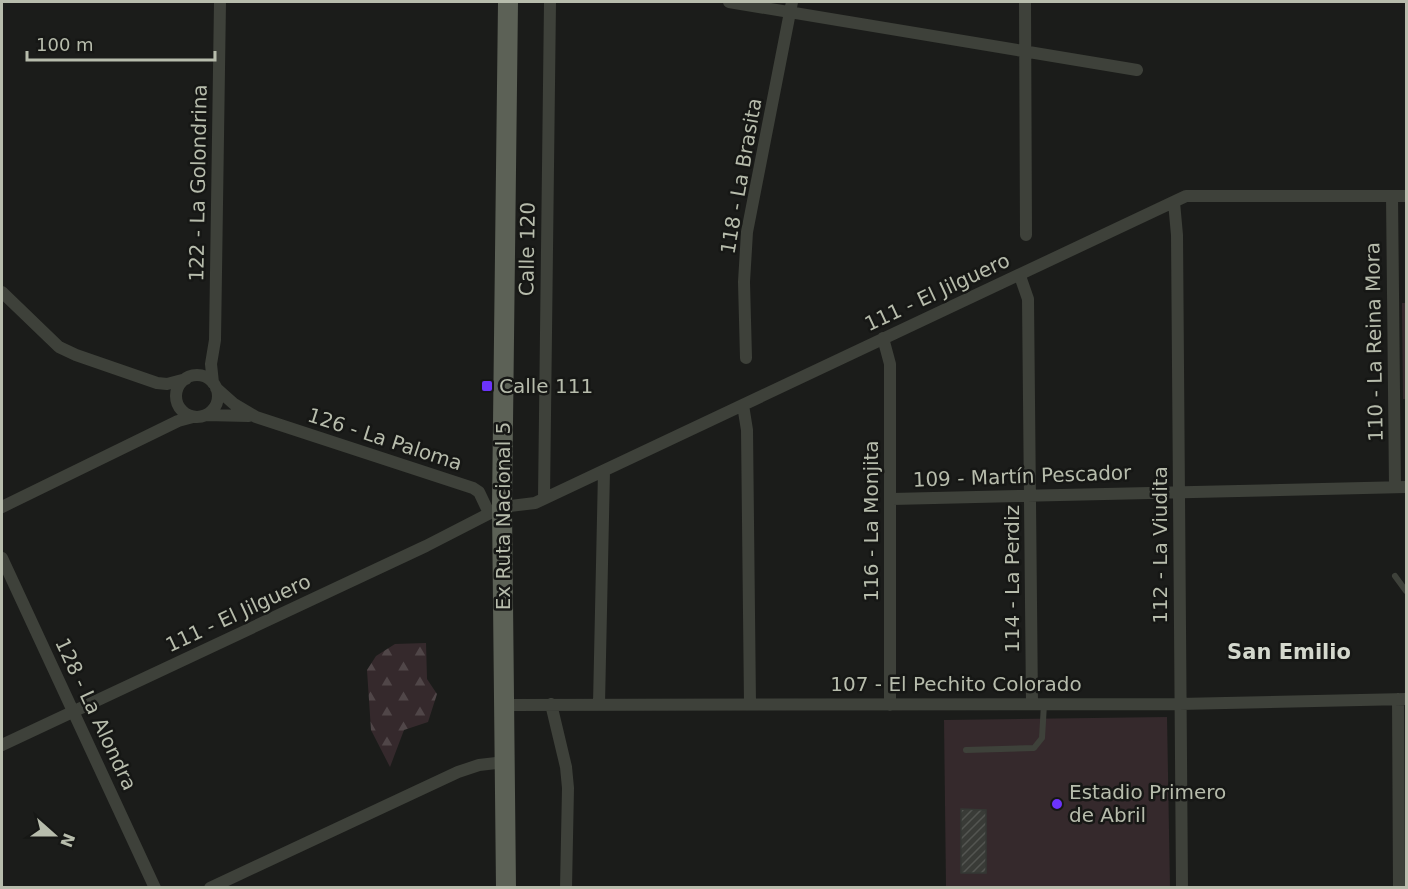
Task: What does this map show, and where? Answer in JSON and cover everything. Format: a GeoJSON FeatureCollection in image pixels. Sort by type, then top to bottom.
{"type":"FeatureCollection","features":[{"type":"Feature","properties":{"kind":"main road","name":"Ex Ruta Nacional 5"},"geometry":{"type":"LineString","coordinates":[[506,888],[505,705],[495,510],[508,2]]}},
{"type":"Feature","properties":{"kind":"street","name":"122 - La Golondrina"},"geometry":{"type":"LineString","coordinates":[[215,386],[211,364],[215,340],[220,2]]}},
{"type":"Feature","properties":{"kind":"street","name":"Calle 120"},"geometry":{"type":"LineString","coordinates":[[544,498],[550,2]]}},
{"type":"Feature","properties":{"kind":"street"},"geometry":{"type":"LineString","coordinates":[[729,2],[792,7],[1026,52],[1137,70]]}},
{"type":"Feature","properties":{"kind":"street"},"geometry":{"type":"LineString","coordinates":[[1025,2],[1026,235]]}},
{"type":"Feature","properties":{"kind":"street","name":"118 - La Brasita"},"geometry":{"type":"LineString","coordinates":[[746,358],[744,282],[747,232],[792,7]]}},
{"type":"Feature","properties":{"kind":"street","name":"111 - El Jilguero"},"geometry":{"type":"LineString","coordinates":[[2,745],[477,522],[495,510],[535,503],[1174,202],[1196,195],[1407,196]]}},
{"type":"Feature","properties":{"kind":"street","name":"110 - La Reina Mora"},"geometry":{"type":"LineString","coordinates":[[1392,196],[1401,487]]}},
{"type":"Feature","properties":{"kind":"street","name":"112 - La Viudita"},"geometry":{"type":"LineString","coordinates":[[1174,202],[1177,235],[1180,491],[1179,704],[1182,888]]}},
{"type":"Feature","properties":{"kind":"street","name":"114 - La Perdiz"},"geometry":{"type":"LineString","coordinates":[[1020,276],[1028,299],[1030,495],[1038,703]]}},
{"type":"Feature","properties":{"kind":"street"},"geometry":{"type":"LineString","coordinates":[[2,292],[59,347],[76,356],[166,384],[199,376],[211,364]]}},
{"type":"Feature","properties":{"kind":"street","name":"116 - La Monjita"},"geometry":{"type":"LineString","coordinates":[[883,338],[890,364],[890,705]]}},
{"type":"Feature","properties":{"kind":"street"},"geometry":{"type":"LineString","coordinates":[[157,383],[178,404],[200,416],[215,407],[215,386],[199,376]]}},
{"type":"Feature","properties":{"kind":"street"},"geometry":{"type":"LineString","coordinates":[[174,423],[178,404],[178,388],[186,379]]}},
{"type":"Feature","properties":{"kind":"street","name":"126 - La Paloma"},"geometry":{"type":"LineString","coordinates":[[215,386],[234,404],[256,417]]}},
{"type":"Feature","properties":{"kind":"street"},"geometry":{"type":"LineString","coordinates":[[742,405],[747,430],[750,704]]}},
{"type":"Feature","properties":{"kind":"street","name":"126 - La Paloma"},"geometry":{"type":"LineString","coordinates":[[2,507],[174,423],[200,416],[236,414],[256,417],[473,488],[495,510]]}},
{"type":"Feature","properties":{"kind":"street"},"geometry":{"type":"LineString","coordinates":[[599,704],[604,471]]}},
{"type":"Feature","properties":{"kind":"street","name":"109 - Martín Pescador"},"geometry":{"type":"LineString","coordinates":[[891,499],[1401,487]]}},
{"type":"Feature","properties":{"kind":"street","name":"128 - La Alondra"},"geometry":{"type":"LineString","coordinates":[[2,558],[155,888]]}},
{"type":"Feature","properties":{"kind":"street"},"geometry":{"type":"LineString","coordinates":[[1399,888],[1402,699]]}},
{"type":"Feature","properties":{"kind":"street","name":"107 - El Pechito Colorado"},"geometry":{"type":"LineString","coordinates":[[505,705],[1179,704],[1402,699]]}},
{"type":"Feature","properties":{"kind":"street"},"geometry":{"type":"LineString","coordinates":[[551,704],[568,788],[566,888]]}},
{"type":"Feature","properties":{"kind":"street"},"geometry":{"type":"LineString","coordinates":[[210,888],[458,772],[479,765],[505,762]]}},
{"type":"Feature","properties":{"kind":"lane"},"geometry":{"type":"LineString","coordinates":[[1395,576],[1407,591]]}},
{"type":"Feature","properties":{"kind":"lane"},"geometry":{"type":"LineString","coordinates":[[966,750],[1034,748],[1042,738],[1038,703]]}},
{"type":"Feature","properties":{"kind":"green space"},"geometry":{"type":"Polygon","coordinates":[[[1402,303],[1406,303],[1406,399],[1403,399],[1402,303]]]}},
{"type":"Feature","properties":{"kind":"green space"},"geometry":{"type":"Polygon","coordinates":[[[426,643],[427,679],[437,694],[428,722],[404,730],[390,767],[371,730],[367,670],[376,656],[395,644],[426,643]]]}},
{"type":"Feature","properties":{"kind":"green space","name":"Estadio Primero de Abril"},"geometry":{"type":"Polygon","coordinates":[[[1167,717],[1170,887],[946,887],[944,720],[1167,717]]]}},
{"type":"Feature","properties":{"kind":"building"},"geometry":{"type":"Polygon","coordinates":[[[961,809],[986,810],[986,873],[961,873],[961,809]]]}},
{"type":"Feature","properties":{"kind":"place","name":"Calle 111"},"geometry":{"type":"Point","coordinates":[487,386]}},
{"type":"Feature","properties":{"kind":"place","name":"Estadio Primero de Abril"},"geometry":{"type":"Point","coordinates":[1057,804]}},
{"type":"Feature","properties":{"kind":"district","name":"San Emilio"},"geometry":{"type":"Point","coordinates":[1289,652]}}]}
